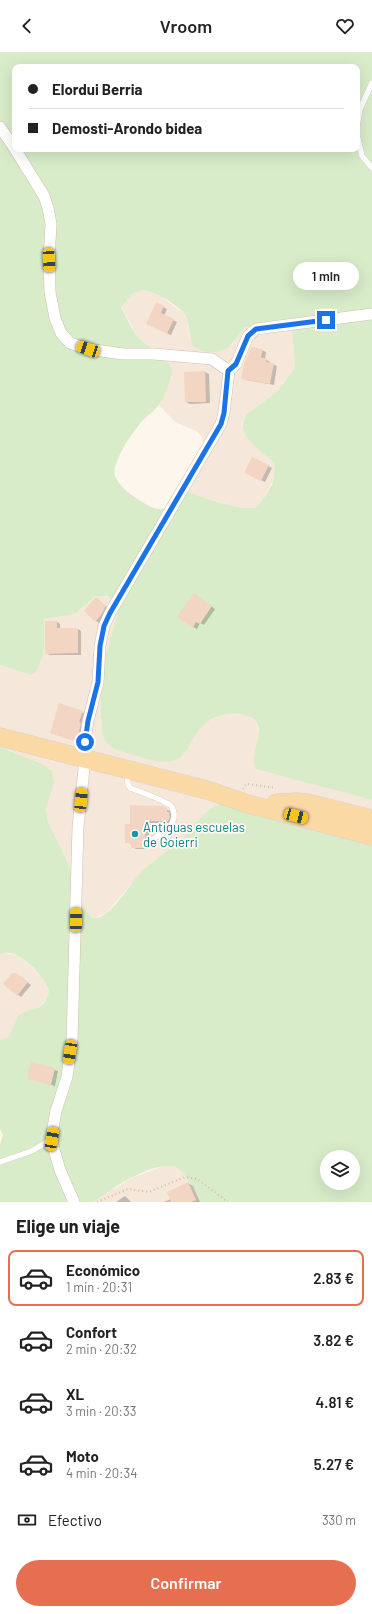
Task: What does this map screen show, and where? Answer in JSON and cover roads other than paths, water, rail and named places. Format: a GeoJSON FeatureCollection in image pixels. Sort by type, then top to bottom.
{"type":"FeatureCollection","features":[{"type":"Feature","properties":{"kind":"main road"},"geometry":{"type":"LineString","coordinates":[[0,737],[207,790],[248,804],[372,836]]}},
{"type":"Feature","properties":{"kind":"main road"},"geometry":{"type":"LineString","coordinates":[[207,790],[276,803],[372,825]]}},
{"type":"Feature","properties":{"kind":"main road"},"geometry":{"type":"LineString","coordinates":[[276,803],[308,803],[372,818]]}},
{"type":"Feature","properties":{"kind":"main road"},"geometry":{"type":"LineString","coordinates":[[339,827],[372,830]]}},
{"type":"Feature","properties":{"kind":"street"},"geometry":{"type":"LineString","coordinates":[[0,127],[12,145]]}},
{"type":"Feature","properties":{"kind":"street"},"geometry":{"type":"LineString","coordinates":[[17,152],[44,196],[48,208],[51,224],[49,260],[50,292],[57,323],[61,333],[70,343],[88,349],[123,354],[154,354],[212,359],[228,371]]}},
{"type":"Feature","properties":{"kind":"street"},"geometry":{"type":"LineString","coordinates":[[74,1202],[60,1170],[52,1139],[56,1111],[67,1077],[72,1040],[78,827],[85,759],[85,742],[88,721],[98,682],[100,646],[104,626],[110,613],[221,424],[224,413],[228,371],[236,364],[248,336],[256,329],[372,314]]}},
{"type":"Feature","properties":{"kind":"lane"},"geometry":{"type":"LineString","coordinates":[[360,109],[372,83]]}},
{"type":"Feature","properties":{"kind":"lane"},"geometry":{"type":"LineString","coordinates":[[360,148],[362,156],[372,168]]}},
{"type":"Feature","properties":{"kind":"lane"},"geometry":{"type":"LineString","coordinates":[[130,770],[127,781],[130,788],[170,805],[174,812],[174,820],[166,831],[149,841]]}},
{"type":"Feature","properties":{"kind":"lane"},"geometry":{"type":"LineString","coordinates":[[0,1162],[32,1151],[52,1139]]}},
{"type":"Feature","properties":{"kind":"place","name":"Antiguas escuelas de Goierri"},"geometry":{"type":"Point","coordinates":[135,834]}}]}
